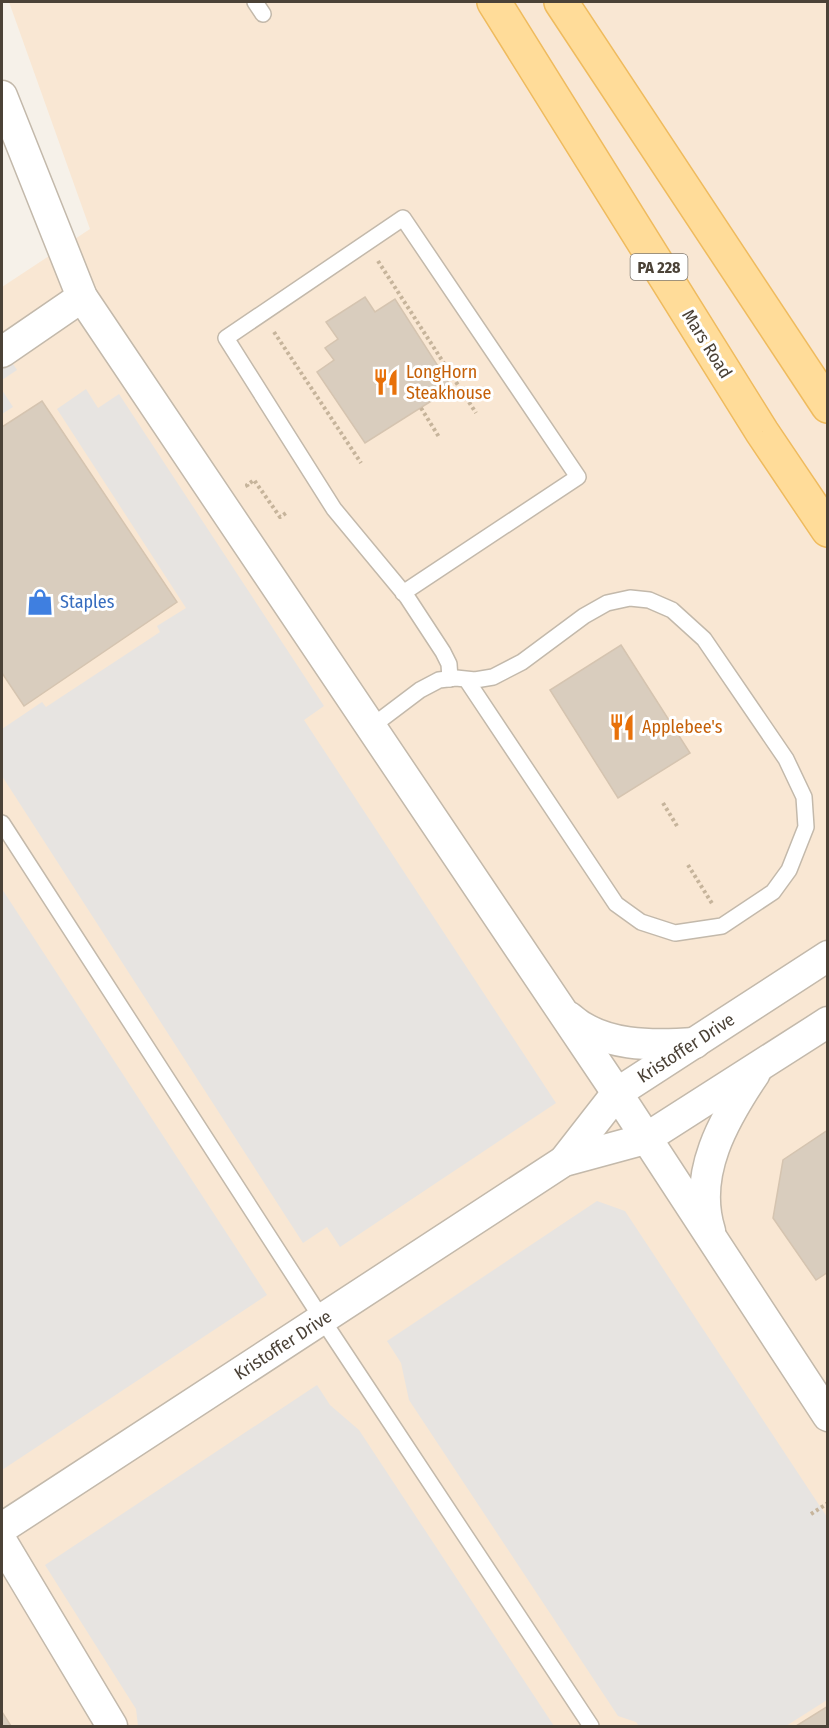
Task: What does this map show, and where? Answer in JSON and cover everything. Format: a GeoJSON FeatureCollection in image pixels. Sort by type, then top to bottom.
{"type":"FeatureCollection","features":[{"type":"Feature","properties":{"kind":"main road","name":"Mars Road"},"geometry":{"type":"LineString","coordinates":[[494,2],[762,432],[828,530]]}},
{"type":"Feature","properties":{"kind":"main road"},"geometry":{"type":"LineString","coordinates":[[561,2],[828,406]]}},
{"type":"Feature","properties":{"kind":"street"},"geometry":{"type":"LineString","coordinates":[[2,96],[82,297],[560,1009],[828,1416]]}},
{"type":"Feature","properties":{"kind":"street"},"geometry":{"type":"LineString","coordinates":[[2,352],[82,297]]}},
{"type":"Feature","properties":{"kind":"street","name":"Kristoffer Drive"},"geometry":{"type":"LineString","coordinates":[[564,1161],[616,1094],[828,956]]}},
{"type":"Feature","properties":{"kind":"street"},"geometry":{"type":"LineString","coordinates":[[560,1009],[586,1029],[617,1040],[651,1044],[695,1043]]}},
{"type":"Feature","properties":{"kind":"street","name":"Kristoffer Drive"},"geometry":{"type":"LineString","coordinates":[[2,1528],[564,1161],[645,1139],[828,1022]]}},
{"type":"Feature","properties":{"kind":"street"},"geometry":{"type":"LineString","coordinates":[[714,1243],[705,1216],[705,1191],[709,1162],[727,1120],[759,1066]]}},
{"type":"Feature","properties":{"kind":"street"},"geometry":{"type":"LineString","coordinates":[[2,1542],[112,1726]]}},
{"type":"Feature","properties":{"kind":"lane"},"geometry":{"type":"LineString","coordinates":[[371,727],[420,690],[439,680],[458,679],[475,680],[494,677],[522,662],[584,616],[607,603],[630,598],[649,600],[672,610],[704,639],[786,759],[804,797],[806,827],[789,870],[773,892],[726,924],[675,933],[641,922],[616,904],[458,679],[443,652],[403,593],[333,509],[226,338],[404,218],[578,477],[403,593]]}},
{"type":"Feature","properties":{"kind":"lane"},"geometry":{"type":"LineString","coordinates":[[2,823],[322,1319],[591,1726]]}},
{"type":"Feature","properties":{"kind":"path"},"geometry":{"type":"LineString","coordinates":[[366,243],[476,413]]}},
{"type":"Feature","properties":{"kind":"path"},"geometry":{"type":"LineString","coordinates":[[262,314],[361,463]]}},
{"type":"Feature","properties":{"kind":"path"},"geometry":{"type":"LineString","coordinates":[[421,408],[439,437]]}},
{"type":"Feature","properties":{"kind":"path"},"geometry":{"type":"LineString","coordinates":[[253,494],[247,485],[254,480],[280,517],[286,513]]}},
{"type":"Feature","properties":{"kind":"path"},"geometry":{"type":"LineString","coordinates":[[663,803],[677,826]]}},
{"type":"Feature","properties":{"kind":"path"},"geometry":{"type":"LineString","coordinates":[[688,865],[726,924]]}},
{"type":"Feature","properties":{"kind":"path"},"geometry":{"type":"LineString","coordinates":[[811,1514],[828,1503]]}},
{"type":"Feature","properties":{"kind":"shaded area"},"geometry":{"type":"Polygon","coordinates":[[[9,2],[827,2],[827,1726],[2,1726],[2,287],[90,229],[9,2]]]}},
{"type":"Feature","properties":{"kind":"shaded area"},"geometry":{"type":"Polygon","coordinates":[[[2,347],[17,370],[2,380],[2,347]]]}},
{"type":"Feature","properties":{"kind":"shaded area"},"geometry":{"type":"Polygon","coordinates":[[[86,389],[98,408],[119,394],[324,706],[304,720],[556,1103],[340,1247],[327,1227],[303,1243],[2,776],[2,729],[42,702],[46,707],[160,632],[157,626],[186,608],[57,409],[86,389]]]}},
{"type":"Feature","properties":{"kind":"shaded area"},"geometry":{"type":"Polygon","coordinates":[[[2,390],[13,407],[2,414],[2,390]]]}},
{"type":"Feature","properties":{"kind":"shaded area"},"geometry":{"type":"Polygon","coordinates":[[[2,889],[267,1295],[2,1470],[2,889]]]}},
{"type":"Feature","properties":{"kind":"shaded area"},"geometry":{"type":"Polygon","coordinates":[[[597,1201],[625,1211],[827,1517],[827,1700],[786,1726],[639,1726],[636,1722],[618,1716],[409,1400],[401,1363],[387,1341],[597,1201]]]}},
{"type":"Feature","properties":{"kind":"shaded area"},"geometry":{"type":"Polygon","coordinates":[[[317,1385],[330,1405],[359,1430],[554,1726],[138,1726],[136,1709],[45,1565],[317,1385]]]}},
{"type":"Feature","properties":{"kind":"building"},"geometry":{"type":"Polygon","coordinates":[[[365,297],[375,312],[395,299],[452,388],[365,443],[317,372],[334,360],[325,348],[338,339],[326,322],[365,297]]]}},
{"type":"Feature","properties":{"kind":"building"},"geometry":{"type":"Polygon","coordinates":[[[42,401],[177,602],[24,706],[2,673],[2,427],[42,401]]]}},
{"type":"Feature","properties":{"kind":"building"},"geometry":{"type":"Polygon","coordinates":[[[621,645],[690,753],[618,798],[550,690],[621,645]]]}},
{"type":"Feature","properties":{"kind":"building"},"geometry":{"type":"Polygon","coordinates":[[[828,1130],[828,1272],[816,1280],[773,1218],[783,1160],[828,1130]]]}},
{"type":"Feature","properties":{"kind":"building"},"geometry":{"type":"Polygon","coordinates":[[[828,1706],[828,1726],[796,1726],[828,1706]]]}},
{"type":"Feature","properties":{"kind":"building"},"geometry":{"type":"Polygon","coordinates":[[[2,1712],[11,1726],[2,1726],[2,1712]]]}},
{"type":"Feature","properties":{"kind":"place","name":"LongHorn Steakhouse"},"geometry":{"type":"Point","coordinates":[386,382]}},
{"type":"Feature","properties":{"kind":"place","name":"Staples"},"geometry":{"type":"Point","coordinates":[40,602]}},
{"type":"Feature","properties":{"kind":"place","name":"Applebee's"},"geometry":{"type":"Point","coordinates":[622,727]}}]}
